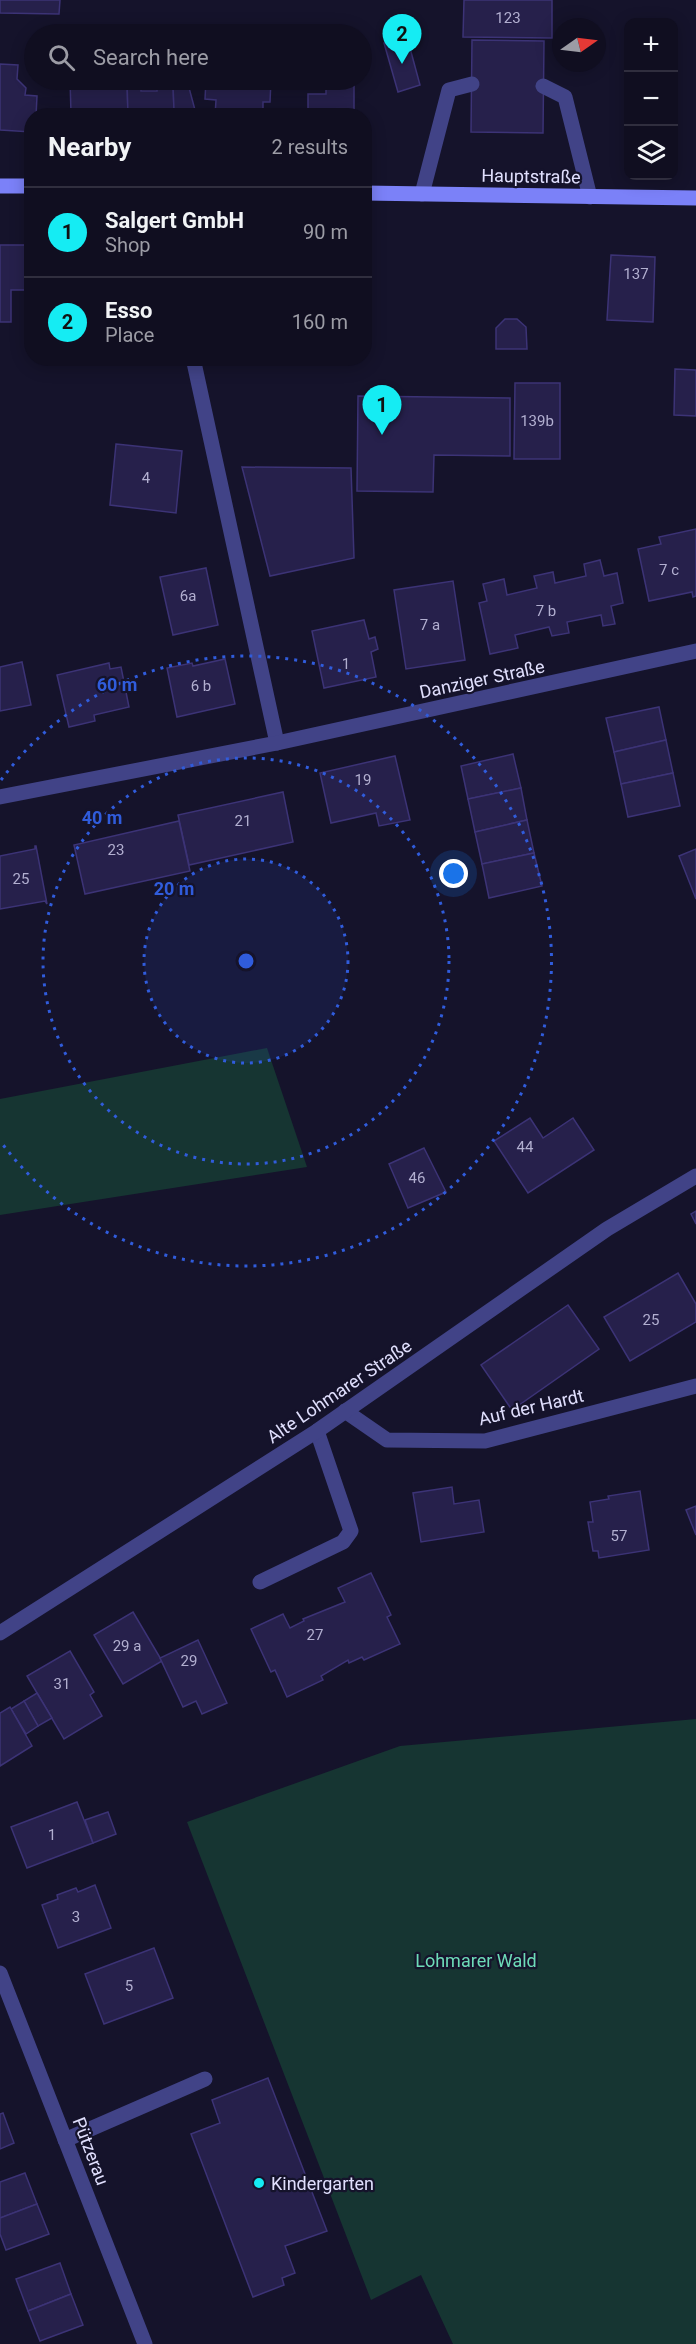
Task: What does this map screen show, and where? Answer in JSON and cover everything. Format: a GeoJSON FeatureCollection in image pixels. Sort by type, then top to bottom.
{"type":"FeatureCollection","features":[{"type":"Feature","properties":{"kind":"main road"},"geometry":{"type":"LineString","coordinates":[[0,186],[24,186]]}},
{"type":"Feature","properties":{"kind":"main road","name":"Hauptstraße"},"geometry":{"type":"LineString","coordinates":[[372,193],[696,198]]}},
{"type":"Feature","properties":{"kind":"street"},"geometry":{"type":"LineString","coordinates":[[422,194],[449,90],[472,84]]}},
{"type":"Feature","properties":{"kind":"street"},"geometry":{"type":"LineString","coordinates":[[543,86],[565,97],[590,197]]}},
{"type":"Feature","properties":{"kind":"street"},"geometry":{"type":"LineString","coordinates":[[195,366],[277,743]]}},
{"type":"Feature","properties":{"kind":"street","name":"Danziger Straße"},"geometry":{"type":"LineString","coordinates":[[0,797],[277,743],[696,651]]}},
{"type":"Feature","properties":{"kind":"street","name":"Alte Lohmarer Straße"},"geometry":{"type":"LineString","coordinates":[[0,1633],[317,1431],[607,1229],[696,1176]]}},
{"type":"Feature","properties":{"kind":"street","name":"Auf der Hardt"},"geometry":{"type":"LineString","coordinates":[[345,1411],[387,1440],[485,1441],[696,1386]]}},
{"type":"Feature","properties":{"kind":"street"},"geometry":{"type":"LineString","coordinates":[[260,1582],[343,1542],[351,1531],[317,1431]]}},
{"type":"Feature","properties":{"kind":"street","name":"Pützerau"},"geometry":{"type":"LineString","coordinates":[[0,1972],[145,2344]]}},
{"type":"Feature","properties":{"kind":"street"},"geometry":{"type":"LineString","coordinates":[[65,2140],[205,2079]]}},
{"type":"Feature","properties":{"kind":"green space"},"geometry":{"type":"Polygon","coordinates":[[[267,1048],[307,1167],[0,1215],[0,1099],[267,1048]]]}},
{"type":"Feature","properties":{"kind":"green space","name":"Lohmarer Wald"},"geometry":{"type":"Polygon","coordinates":[[[696,1719],[696,2344],[453,2344],[421,2275],[371,2300],[187,1822],[400,1746],[696,1719]]]}},
{"type":"Feature","properties":{"kind":"building"},"geometry":{"type":"Polygon","coordinates":[[[0,0],[60,0],[59,14],[0,13],[0,0]]]}},
{"type":"Feature","properties":{"kind":"building"},"geometry":{"type":"Polygon","coordinates":[[[464,0],[552,0],[552,38],[463,37],[464,0]]]}},
{"type":"Feature","properties":{"kind":"building"},"geometry":{"type":"Polygon","coordinates":[[[407,37],[420,85],[398,92],[384,43],[407,37]]]}},
{"type":"Feature","properties":{"kind":"building"},"geometry":{"type":"Polygon","coordinates":[[[472,40],[544,41],[543,133],[471,132],[472,40]]]}},
{"type":"Feature","properties":{"kind":"building"},"geometry":{"type":"Polygon","coordinates":[[[0,64],[18,65],[17,79],[24,86],[25,95],[37,96],[36,108],[24,108],[24,132],[0,130],[0,64]]]}},
{"type":"Feature","properties":{"kind":"building"},"geometry":{"type":"Polygon","coordinates":[[[70,90],[127,90],[128,108],[71,108],[70,90]]]}},
{"type":"Feature","properties":{"kind":"building"},"geometry":{"type":"Polygon","coordinates":[[[127,90],[173,90],[174,108],[128,108],[127,90]]]}},
{"type":"Feature","properties":{"kind":"building"},"geometry":{"type":"Polygon","coordinates":[[[173,90],[190,90],[194,108],[174,108],[173,90]]]}},
{"type":"Feature","properties":{"kind":"building"},"geometry":{"type":"Polygon","coordinates":[[[205,90],[271,90],[270,102],[263,102],[263,108],[216,108],[216,100],[205,99],[205,90]]]}},
{"type":"Feature","properties":{"kind":"building"},"geometry":{"type":"Polygon","coordinates":[[[326,90],[354,90],[354,108],[308,108],[308,94],[326,94],[326,90]]]}},
{"type":"Feature","properties":{"kind":"building"},"geometry":{"type":"Polygon","coordinates":[[[0,245],[24,245],[24,290],[11,290],[11,322],[0,322],[0,245]]]}},
{"type":"Feature","properties":{"kind":"building"},"geometry":{"type":"Polygon","coordinates":[[[611,255],[655,257],[653,322],[607,320],[611,255]]]}},
{"type":"Feature","properties":{"kind":"building"},"geometry":{"type":"Polygon","coordinates":[[[505,319],[517,319],[526,327],[527,349],[496,349],[496,328],[505,319]]]}},
{"type":"Feature","properties":{"kind":"building"},"geometry":{"type":"Polygon","coordinates":[[[675,369],[696,370],[696,416],[674,415],[675,369]]]}},
{"type":"Feature","properties":{"kind":"building"},"geometry":{"type":"Polygon","coordinates":[[[515,383],[560,383],[560,459],[514,459],[515,383]]]}},
{"type":"Feature","properties":{"kind":"building"},"geometry":{"type":"Polygon","coordinates":[[[358,396],[510,398],[510,456],[434,455],[433,492],[357,491],[358,396]]]}},
{"type":"Feature","properties":{"kind":"building"},"geometry":{"type":"Polygon","coordinates":[[[116,444],[182,451],[176,513],[110,505],[116,444]]]}},
{"type":"Feature","properties":{"kind":"building"},"geometry":{"type":"Polygon","coordinates":[[[242,467],[351,468],[354,558],[270,576],[242,467]]]}},
{"type":"Feature","properties":{"kind":"building"},"geometry":{"type":"Polygon","coordinates":[[[696,529],[696,596],[693,597],[692,592],[649,601],[638,549],[661,544],[659,537],[696,529]]]}},
{"type":"Feature","properties":{"kind":"building"},"geometry":{"type":"Polygon","coordinates":[[[600,560],[604,576],[617,573],[623,603],[611,606],[615,624],[603,626],[601,615],[567,622],[569,633],[552,636],[549,627],[515,635],[518,648],[490,654],[479,603],[487,601],[483,584],[504,579],[507,595],[537,588],[534,576],[553,572],[555,583],[586,576],[584,564],[600,560]]]}},
{"type":"Feature","properties":{"kind":"building"},"geometry":{"type":"Polygon","coordinates":[[[206,568],[218,625],[173,635],[160,577],[206,568]]]}},
{"type":"Feature","properties":{"kind":"building"},"geometry":{"type":"Polygon","coordinates":[[[453,581],[465,660],[406,669],[394,590],[453,581]]]}},
{"type":"Feature","properties":{"kind":"building"},"geometry":{"type":"Polygon","coordinates":[[[364,620],[369,639],[375,637],[378,649],[371,652],[376,677],[324,688],[312,631],[364,620]]]}},
{"type":"Feature","properties":{"kind":"building"},"geometry":{"type":"Polygon","coordinates":[[[225,659],[235,704],[177,717],[167,668],[192,663],[193,666],[225,659]]]}},
{"type":"Feature","properties":{"kind":"building"},"geometry":{"type":"Polygon","coordinates":[[[22,662],[31,705],[0,711],[0,667],[22,662]]]}},
{"type":"Feature","properties":{"kind":"building"},"geometry":{"type":"Polygon","coordinates":[[[109,663],[110,669],[121,667],[129,707],[94,715],[95,721],[69,727],[57,675],[109,663]]]}},
{"type":"Feature","properties":{"kind":"building"},"geometry":{"type":"Polygon","coordinates":[[[659,707],[666,740],[614,752],[606,718],[659,707]]]}},
{"type":"Feature","properties":{"kind":"building"},"geometry":{"type":"Polygon","coordinates":[[[666,740],[673,773],[621,784],[614,752],[666,740]]]}},
{"type":"Feature","properties":{"kind":"building"},"geometry":{"type":"Polygon","coordinates":[[[513,754],[521,788],[468,799],[461,766],[513,754]]]}},
{"type":"Feature","properties":{"kind":"building"},"geometry":{"type":"Polygon","coordinates":[[[395,756],[410,820],[379,826],[376,813],[331,823],[320,773],[395,756]]]}},
{"type":"Feature","properties":{"kind":"building"},"geometry":{"type":"Polygon","coordinates":[[[673,773],[680,806],[628,817],[621,784],[673,773]]]}},
{"type":"Feature","properties":{"kind":"building"},"geometry":{"type":"Polygon","coordinates":[[[521,788],[527,820],[475,832],[468,799],[521,788]]]}},
{"type":"Feature","properties":{"kind":"building"},"geometry":{"type":"Polygon","coordinates":[[[283,792],[293,842],[189,865],[178,815],[283,792]]]}},
{"type":"Feature","properties":{"kind":"building"},"geometry":{"type":"Polygon","coordinates":[[[527,820],[534,853],[482,864],[475,832],[527,820]]]}},
{"type":"Feature","properties":{"kind":"building"},"geometry":{"type":"Polygon","coordinates":[[[179,821],[190,871],[85,894],[74,845],[179,821]]]}},
{"type":"Feature","properties":{"kind":"building"},"geometry":{"type":"Polygon","coordinates":[[[35,846],[47,904],[45,901],[0,909],[0,856],[35,849],[35,846]]]}},
{"type":"Feature","properties":{"kind":"building"},"geometry":{"type":"Polygon","coordinates":[[[696,849],[696,899],[679,856],[696,849]]]}},
{"type":"Feature","properties":{"kind":"building"},"geometry":{"type":"Polygon","coordinates":[[[534,853],[542,886],[489,898],[482,864],[534,853]]]}},
{"type":"Feature","properties":{"kind":"building"},"geometry":{"type":"Polygon","coordinates":[[[530,1118],[543,1138],[573,1118],[594,1150],[528,1193],[494,1141],[530,1118]]]}},
{"type":"Feature","properties":{"kind":"building"},"geometry":{"type":"Polygon","coordinates":[[[424,1148],[446,1192],[408,1208],[389,1164],[424,1148]]]}},
{"type":"Feature","properties":{"kind":"building"},"geometry":{"type":"Polygon","coordinates":[[[696,1211],[696,1224],[691,1214],[696,1211]]]}},
{"type":"Feature","properties":{"kind":"building"},"geometry":{"type":"Polygon","coordinates":[[[678,1273],[696,1304],[696,1322],[630,1361],[604,1317],[678,1273]]]}},
{"type":"Feature","properties":{"kind":"building"},"geometry":{"type":"Polygon","coordinates":[[[568,1305],[599,1349],[512,1410],[481,1365],[568,1305]]]}},
{"type":"Feature","properties":{"kind":"building"},"geometry":{"type":"Polygon","coordinates":[[[452,1487],[454,1504],[479,1500],[484,1532],[421,1542],[413,1493],[452,1487]]]}},
{"type":"Feature","properties":{"kind":"building"},"geometry":{"type":"Polygon","coordinates":[[[640,1491],[649,1550],[599,1558],[598,1551],[593,1551],[588,1522],[593,1522],[590,1502],[609,1499],[608,1496],[640,1491]]]}},
{"type":"Feature","properties":{"kind":"building"},"geometry":{"type":"Polygon","coordinates":[[[696,1506],[696,1535],[686,1510],[696,1506]]]}},
{"type":"Feature","properties":{"kind":"building"},"geometry":{"type":"Polygon","coordinates":[[[371,1573],[391,1615],[387,1617],[400,1644],[364,1660],[362,1657],[349,1663],[348,1660],[321,1676],[323,1680],[287,1697],[275,1670],[271,1672],[251,1629],[283,1614],[290,1628],[304,1621],[303,1619],[345,1602],[338,1588],[371,1573]]]}},
{"type":"Feature","properties":{"kind":"building"},"geometry":{"type":"Polygon","coordinates":[[[133,1612],[162,1661],[123,1684],[94,1635],[133,1612]]]}},
{"type":"Feature","properties":{"kind":"building"},"geometry":{"type":"Polygon","coordinates":[[[198,1640],[227,1703],[202,1714],[196,1701],[183,1707],[160,1658],[198,1640]]]}},
{"type":"Feature","properties":{"kind":"building"},"geometry":{"type":"Polygon","coordinates":[[[70,1651],[94,1692],[90,1695],[102,1716],[64,1739],[27,1676],[70,1651]]]}},
{"type":"Feature","properties":{"kind":"building"},"geometry":{"type":"Polygon","coordinates":[[[37,1693],[52,1718],[38,1726],[24,1701],[37,1693]]]}},
{"type":"Feature","properties":{"kind":"building"},"geometry":{"type":"Polygon","coordinates":[[[24,1701],[38,1726],[26,1734],[11,1709],[24,1701]]]}},
{"type":"Feature","properties":{"kind":"building"},"geometry":{"type":"Polygon","coordinates":[[[10,1707],[32,1746],[0,1766],[0,1713],[10,1707]]]}},
{"type":"Feature","properties":{"kind":"building"},"geometry":{"type":"Polygon","coordinates":[[[77,1802],[93,1843],[27,1868],[11,1827],[77,1802]]]}},
{"type":"Feature","properties":{"kind":"building"},"geometry":{"type":"Polygon","coordinates":[[[108,1812],[116,1834],[93,1843],[85,1820],[108,1812]]]}},
{"type":"Feature","properties":{"kind":"building"},"geometry":{"type":"Polygon","coordinates":[[[95,1885],[111,1928],[58,1948],[42,1905],[58,1899],[57,1895],[76,1888],[78,1892],[95,1885]]]}},
{"type":"Feature","properties":{"kind":"building"},"geometry":{"type":"Polygon","coordinates":[[[154,1948],[173,1998],[104,2024],[85,1974],[154,1948]]]}},
{"type":"Feature","properties":{"kind":"building","name":"Kindergarten"},"geometry":{"type":"Polygon","coordinates":[[[268,2078],[327,2231],[285,2246],[295,2273],[282,2278],[284,2285],[253,2297],[191,2134],[220,2123],[212,2100],[268,2078]]]}},
{"type":"Feature","properties":{"kind":"building"},"geometry":{"type":"Polygon","coordinates":[[[3,2113],[14,2143],[0,2149],[0,2114],[3,2113]]]}},
{"type":"Feature","properties":{"kind":"building"},"geometry":{"type":"Polygon","coordinates":[[[25,2173],[37,2204],[0,2218],[0,2182],[25,2173]]]}},
{"type":"Feature","properties":{"kind":"building"},"geometry":{"type":"Polygon","coordinates":[[[37,2204],[49,2234],[6,2250],[0,2234],[0,2218],[37,2204]]]}},
{"type":"Feature","properties":{"kind":"building"},"geometry":{"type":"Polygon","coordinates":[[[60,2263],[71,2294],[28,2311],[16,2279],[60,2263]]]}},
{"type":"Feature","properties":{"kind":"building"},"geometry":{"type":"Polygon","coordinates":[[[71,2294],[83,2325],[40,2341],[28,2311],[71,2294]]]}},
{"type":"Feature","properties":{"kind":"place","name":"Esso"},"geometry":{"type":"Point","coordinates":[402,64]}},
{"type":"Feature","properties":{"kind":"place","name":"Salgert GmbH"},"geometry":{"type":"Point","coordinates":[382,435]}},
{"type":"Feature","properties":{"kind":"place","name":"Kindergarten"},"geometry":{"type":"Point","coordinates":[259,2183]}}]}
